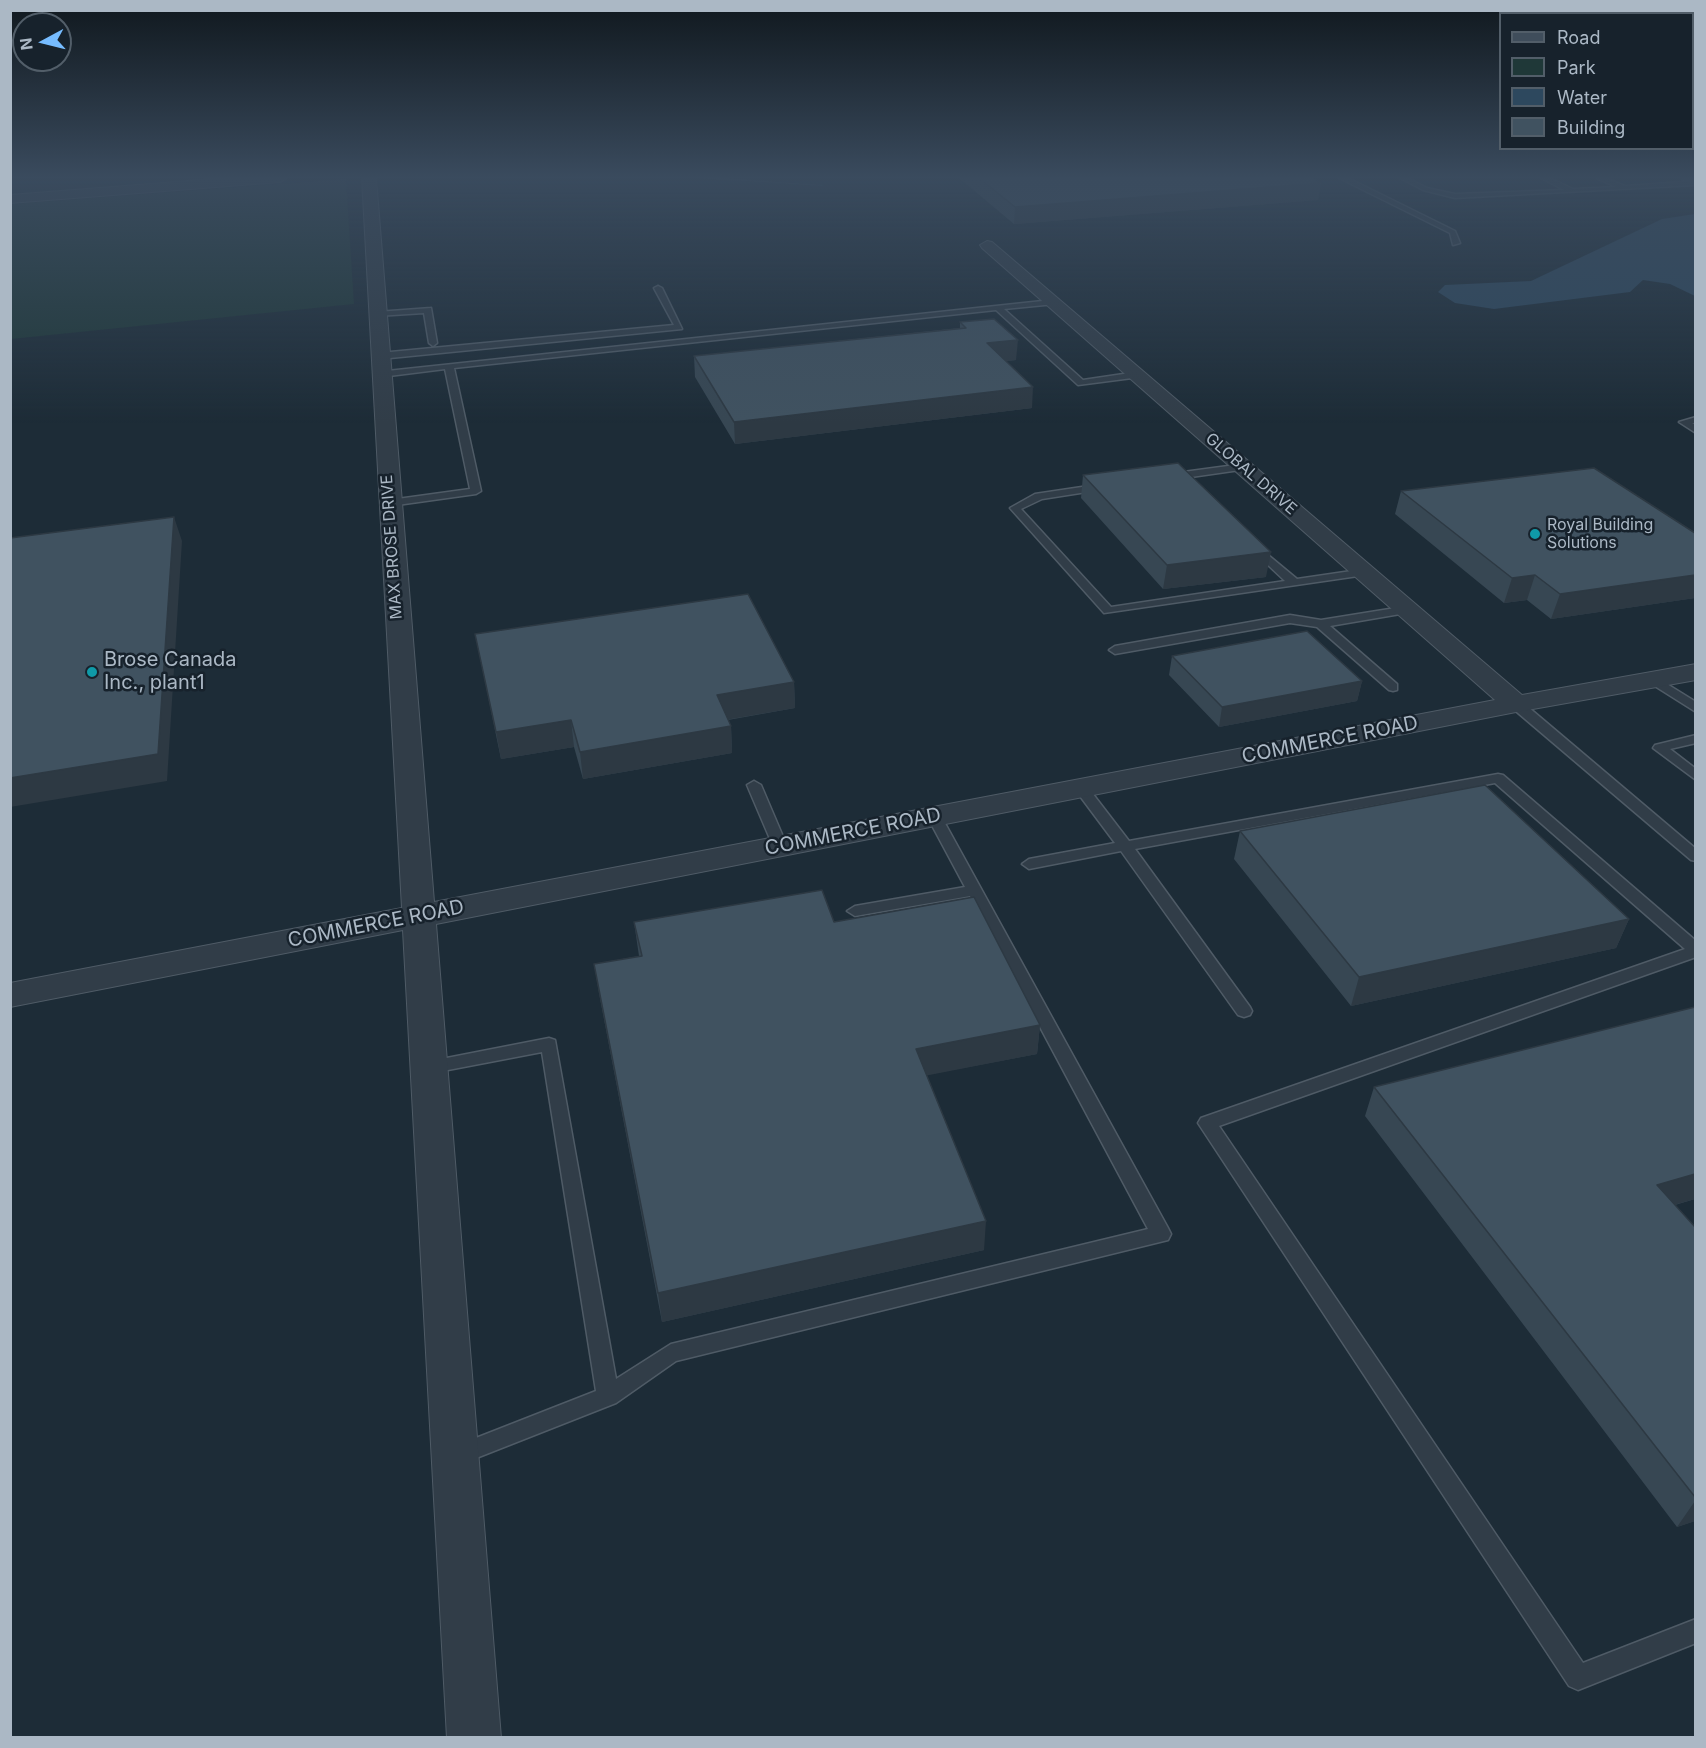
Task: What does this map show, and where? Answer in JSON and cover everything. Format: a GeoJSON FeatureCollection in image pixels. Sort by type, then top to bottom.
{"type":"FeatureCollection","features":[{"type":"Feature","properties":{"kind":"street","name":"MAX BROSE DRIVE"},"geometry":{"type":"LineString","coordinates":[[374,260],[416,916],[474,1737]]}},
{"type":"Feature","properties":{"kind":"street","name":"GLOBAL DRIVE"},"geometry":{"type":"LineString","coordinates":[[1004,260],[1516,704]]}},
{"type":"Feature","properties":{"kind":"street","name":"COMMERCE ROAD"},"geometry":{"type":"LineString","coordinates":[[10,995],[1516,704],[1695,672]]}},
{"type":"Feature","properties":{"kind":"lane"},"geometry":{"type":"LineString","coordinates":[[381,365],[679,327],[658,288]]}},
{"type":"Feature","properties":{"kind":"lane"},"geometry":{"type":"LineString","coordinates":[[381,365],[449,366],[1053,302]]}},
{"type":"Feature","properties":{"kind":"lane"},"geometry":{"type":"LineString","coordinates":[[998,308],[1081,383],[1137,375]]}},
{"type":"Feature","properties":{"kind":"lane"},"geometry":{"type":"LineString","coordinates":[[377,314],[428,310],[433,343]]}},
{"type":"Feature","properties":{"kind":"lane"},"geometry":{"type":"LineString","coordinates":[[390,503],[476,491],[449,366]]}},
{"type":"Feature","properties":{"kind":"lane"},"geometry":{"type":"LineString","coordinates":[[1695,420],[1684,422],[1695,430]]}},
{"type":"Feature","properties":{"kind":"lane"},"geometry":{"type":"LineString","coordinates":[[1193,491],[1171,477],[1243,467]]}},
{"type":"Feature","properties":{"kind":"lane"},"geometry":{"type":"LineString","coordinates":[[1119,484],[1039,496],[1016,508],[1108,611],[1365,572]]}},
{"type":"Feature","properties":{"kind":"lane"},"geometry":{"type":"LineString","coordinates":[[1244,537],[1294,583]]}},
{"type":"Feature","properties":{"kind":"lane"},"geometry":{"type":"LineString","coordinates":[[1115,650],[1290,620],[1321,624],[1408,610]]}},
{"type":"Feature","properties":{"kind":"lane"},"geometry":{"type":"LineString","coordinates":[[1321,624],[1393,687]]}},
{"type":"Feature","properties":{"kind":"lane"},"geometry":{"type":"LineString","coordinates":[[1654,680],[1695,708]]}},
{"type":"Feature","properties":{"kind":"lane"},"geometry":{"type":"LineString","coordinates":[[1516,704],[1695,857]]}},
{"type":"Feature","properties":{"kind":"lane"},"geometry":{"type":"LineString","coordinates":[[1695,739],[1660,748],[1695,776]]}},
{"type":"Feature","properties":{"kind":"lane"},"geometry":{"type":"LineString","coordinates":[[1029,864],[1498,778],[1695,951],[1207,1123],[1578,1677],[1695,1630]]}},
{"type":"Feature","properties":{"kind":"lane"},"geometry":{"type":"LineString","coordinates":[[754,785],[780,846]]}},
{"type":"Feature","properties":{"kind":"lane"},"geometry":{"type":"LineString","coordinates":[[1081,788],[1244,1011]]}},
{"type":"Feature","properties":{"kind":"lane"},"geometry":{"type":"LineString","coordinates":[[454,1457],[608,1396],[671,1353],[1161,1234],[934,816]]}},
{"type":"Feature","properties":{"kind":"lane"},"geometry":{"type":"LineString","coordinates":[[855,911],[974,890]]}},
{"type":"Feature","properties":{"kind":"lane"},"geometry":{"type":"LineString","coordinates":[[427,1068],[549,1044],[608,1396]]}},
{"type":"Feature","properties":{"kind":"green space"},"geometry":{"type":"Polygon","coordinates":[[[11,260],[351,260],[354,304],[11,339],[11,260]]]}},
{"type":"Feature","properties":{"kind":"water"},"geometry":{"type":"Polygon","coordinates":[[[1576,260],[1695,260],[1695,296],[1670,284],[1643,280],[1630,292],[1494,309],[1455,303],[1438,292],[1445,285],[1531,281],[1576,260]]]}},
{"type":"Feature","properties":{"kind":"building"},"geometry":{"type":"Polygon","coordinates":[[[994,319],[1018,340],[987,343],[1033,387],[734,422],[694,356],[966,328],[960,322],[994,319]]]}},
{"type":"Feature","properties":{"kind":"building"},"geometry":{"type":"Polygon","coordinates":[[[1178,463],[1271,552],[1167,565],[1083,475],[1178,463]]]}},
{"type":"Feature","properties":{"kind":"building","name":"Royal Building Solutions"},"geometry":{"type":"Polygon","coordinates":[[[1594,468],[1695,533],[1695,575],[1560,594],[1535,575],[1512,578],[1401,491],[1594,468]]]}},
{"type":"Feature","properties":{"kind":"building","name":"Brose Canada Inc., plant1"},"geometry":{"type":"Polygon","coordinates":[[[174,517],[158,754],[10,778],[10,538],[174,517]]]}},
{"type":"Feature","properties":{"kind":"building"},"geometry":{"type":"Polygon","coordinates":[[[748,594],[794,682],[717,695],[731,726],[580,752],[571,720],[496,732],[475,634],[748,594]]]}},
{"type":"Feature","properties":{"kind":"building"},"geometry":{"type":"Polygon","coordinates":[[[1307,631],[1362,681],[1222,707],[1172,656],[1307,631]]]}},
{"type":"Feature","properties":{"kind":"building"},"geometry":{"type":"Polygon","coordinates":[[[1485,785],[1629,919],[1359,977],[1240,831],[1485,785]]]}},
{"type":"Feature","properties":{"kind":"building"},"geometry":{"type":"Polygon","coordinates":[[[822,890],[834,922],[974,897],[1040,1025],[916,1049],[986,1221],[658,1293],[594,964],[642,956],[634,922],[822,890]]]}},
{"type":"Feature","properties":{"kind":"building"},"geometry":{"type":"Polygon","coordinates":[[[1695,1007],[1695,1174],[1657,1185],[1695,1227],[1695,1497],[1374,1087],[1695,1007]]]}},
{"type":"Feature","properties":{"kind":"place","name":"Royal Building Solutions"},"geometry":{"type":"Point","coordinates":[1535,534]}},
{"type":"Feature","properties":{"kind":"place","name":"Brose Canada Inc., plant1"},"geometry":{"type":"Point","coordinates":[92,672]}}]}
